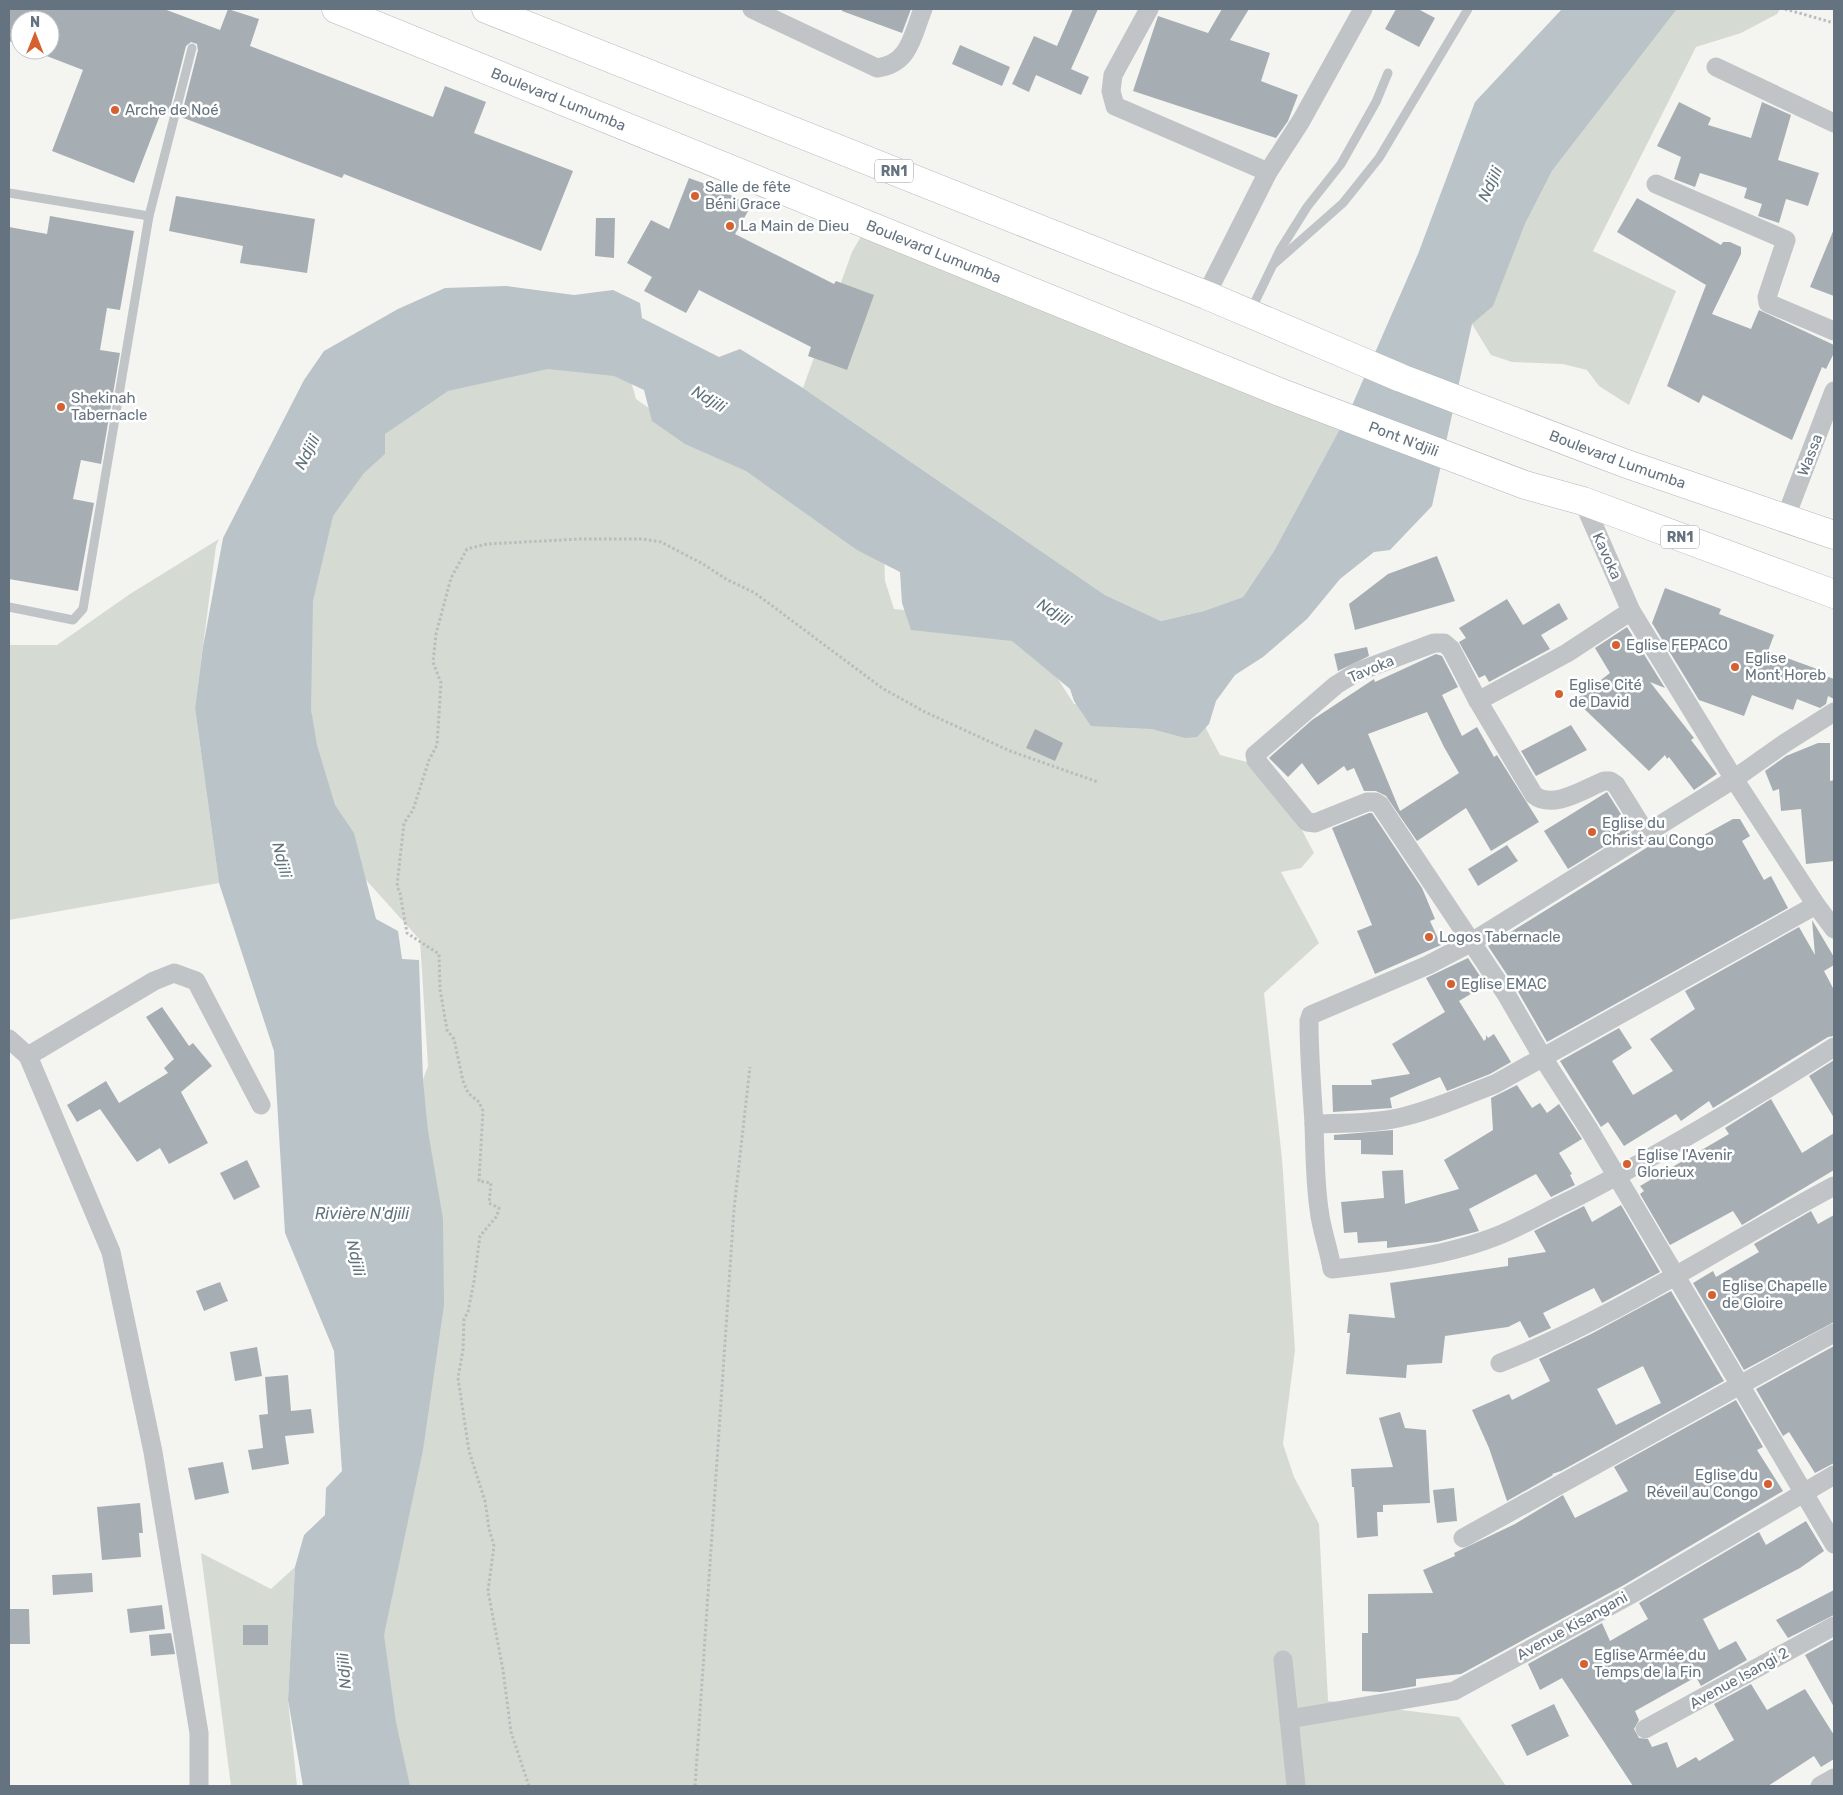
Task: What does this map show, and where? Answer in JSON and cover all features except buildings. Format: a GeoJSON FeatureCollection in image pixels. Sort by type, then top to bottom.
{"type":"FeatureCollection","features":[{"type":"Feature","properties":{"kind":"highway","name":"Boulevard Lumumba"},"geometry":{"type":"LineString","coordinates":[[336,9],[1282,393]]}},
{"type":"Feature","properties":{"kind":"highway","name":"RN1"},"geometry":{"type":"LineString","coordinates":[[486,9],[1249,313]]}},
{"type":"Feature","properties":{"kind":"highway","name":"Boulevard Lumumba"},"geometry":{"type":"LineString","coordinates":[[1249,313],[1401,378],[1624,463],[1834,535]]}},
{"type":"Feature","properties":{"kind":"highway","name":"Pont N'djili"},"geometry":{"type":"LineString","coordinates":[[1282,393],[1525,485],[1583,501]]}},
{"type":"Feature","properties":{"kind":"highway","name":"RN1"},"geometry":{"type":"LineString","coordinates":[[1583,501],[1834,594]]}},
{"type":"Feature","properties":{"kind":"street"},"geometry":{"type":"LineString","coordinates":[[752,9],[877,68],[891,66],[904,57],[923,9]]}},
{"type":"Feature","properties":{"kind":"street"},"geometry":{"type":"LineString","coordinates":[[1149,9],[1113,75],[1111,91],[1114,106],[1268,172]]}},
{"type":"Feature","properties":{"kind":"street"},"geometry":{"type":"LineString","coordinates":[[1206,295],[1268,172],[1301,121],[1363,9]]}},
{"type":"Feature","properties":{"kind":"street"},"geometry":{"type":"LineString","coordinates":[[1716,68],[1834,122]]}},
{"type":"Feature","properties":{"kind":"street"},"geometry":{"type":"LineString","coordinates":[[1656,184],[1786,240],[1768,297],[1768,303],[1834,331]]}},
{"type":"Feature","properties":{"kind":"street","name":"Wassa"},"geometry":{"type":"LineString","coordinates":[[1785,519],[1834,391]]}},
{"type":"Feature","properties":{"kind":"street","name":"Kavoka"},"geometry":{"type":"LineString","coordinates":[[1583,501],[1632,611],[1734,779],[1816,905],[1834,929]]}},
{"type":"Feature","properties":{"kind":"street"},"geometry":{"type":"LineString","coordinates":[[1478,701],[1567,653],[1632,611]]}},
{"type":"Feature","properties":{"kind":"street","name":"Tavoka"},"geometry":{"type":"LineString","coordinates":[[1470,943],[1380,805],[1375,802],[1367,802],[1314,823],[1307,822],[1256,760],[1255,755],[1336,685],[1358,672],[1434,644],[1444,644],[1451,649],[1478,701],[1534,795],[1541,801],[1551,802],[1610,780],[1616,784],[1646,833]]}},
{"type":"Feature","properties":{"kind":"street"},"geometry":{"type":"LineString","coordinates":[[1834,712],[1785,742],[1734,779],[1470,943],[1428,965],[1311,1015],[1309,1021],[1309,1072],[1314,1124],[1314,1169],[1319,1212],[1328,1242],[1332,1269],[1395,1262],[1460,1247],[1501,1234],[1616,1177],[1750,1101],[1834,1047]]}},
{"type":"Feature","properties":{"kind":"street"},"geometry":{"type":"LineString","coordinates":[[1314,1124],[1351,1123],[1397,1118],[1440,1105],[1495,1084],[1816,905]]}},
{"type":"Feature","properties":{"kind":"street"},"geometry":{"type":"LineString","coordinates":[[1470,943],[1506,994],[1834,1544]]}},
{"type":"Feature","properties":{"kind":"street"},"geometry":{"type":"LineString","coordinates":[[28,1056],[154,981],[174,974],[196,981],[261,1105]]}},
{"type":"Feature","properties":{"kind":"street"},"geometry":{"type":"LineString","coordinates":[[9,1040],[28,1056],[111,1252],[156,1472],[199,1733],[199,1786]]}},
{"type":"Feature","properties":{"kind":"street"},"geometry":{"type":"LineString","coordinates":[[1500,1363],[1552,1343],[1834,1186]]}},
{"type":"Feature","properties":{"kind":"street"},"geometry":{"type":"LineString","coordinates":[[1463,1538],[1834,1333]]}},
{"type":"Feature","properties":{"kind":"street","name":"Avenue Kisangani"},"geometry":{"type":"LineString","coordinates":[[1289,1719],[1454,1691],[1630,1595],[1834,1475]]}},
{"type":"Feature","properties":{"kind":"street","name":"Avenue Isangi 2"},"geometry":{"type":"LineString","coordinates":[[1645,1729],[1834,1626]]}},
{"type":"Feature","properties":{"kind":"street"},"geometry":{"type":"LineString","coordinates":[[1283,1660],[1296,1786]]}},
{"type":"Feature","properties":{"kind":"street"},"geometry":{"type":"LineString","coordinates":[[1820,1786],[1834,1778]]}},
{"type":"Feature","properties":{"kind":"lane"},"geometry":{"type":"LineString","coordinates":[[1274,264],[1343,202],[1379,158],[1468,9]]}},
{"type":"Feature","properties":{"kind":"lane"},"geometry":{"type":"LineString","coordinates":[[9,607],[74,620],[83,609],[149,216],[192,48]]}},
{"type":"Feature","properties":{"kind":"lane"},"geometry":{"type":"LineString","coordinates":[[1249,313],[1307,206],[1341,164],[1376,102],[1388,73]]}},
{"type":"Feature","properties":{"kind":"lane"},"geometry":{"type":"LineString","coordinates":[[9,193],[149,216]]}},
{"type":"Feature","properties":{"kind":"path"},"geometry":{"type":"LineString","coordinates":[[1785,9],[1834,23]]}},
{"type":"Feature","properties":{"kind":"path"},"geometry":{"type":"LineString","coordinates":[[529,1786],[511,1732],[503,1670],[488,1591],[494,1546],[489,1529],[486,1501],[469,1451],[458,1378],[463,1350],[464,1319],[468,1312],[474,1281],[480,1236],[497,1216],[499,1208],[489,1203],[491,1183],[479,1181],[484,1111],[479,1102],[468,1093],[463,1081],[454,1039],[447,1030],[440,989],[439,954],[407,933],[397,886],[404,823],[413,810],[429,760],[436,745],[441,684],[433,662],[436,634],[451,578],[461,557],[467,549],[487,544],[580,539],[643,539],[661,542],[703,564],[726,579],[755,593],[882,688],[925,712],[1010,751],[1098,782]]}},
{"type":"Feature","properties":{"kind":"path"},"geometry":{"type":"LineString","coordinates":[[694,1786],[734,1209],[750,1067]]}},
{"type":"Feature","properties":{"kind":"shaded area"},"geometry":{"type":"Polygon","coordinates":[[[1677,9],[1780,9],[1777,14],[1741,33],[1696,47],[1593,251],[1676,291],[1629,405],[1599,386],[1587,370],[1563,364],[1512,362],[1491,355],[1472,324],[1493,305],[1525,224],[1552,171],[1677,9]]]}},
{"type":"Feature","properties":{"kind":"shaded area"},"geometry":{"type":"Polygon","coordinates":[[[863,233],[1350,410],[1274,551],[1243,597],[1204,611],[1161,621],[1105,595],[803,388],[852,252],[863,233]]]}},
{"type":"Feature","properties":{"kind":"shaded area"},"geometry":{"type":"Polygon","coordinates":[[[627,367],[636,399],[669,422],[884,550],[885,581],[894,609],[995,619],[1058,679],[1074,704],[1136,708],[1192,702],[1220,755],[1247,762],[1256,767],[1293,813],[1314,853],[1301,868],[1281,872],[1319,943],[1264,993],[1282,1159],[1295,1350],[1283,1444],[1294,1477],[1319,1524],[1328,1701],[1459,1717],[1506,1786],[398,1786],[380,1700],[412,1109],[428,1066],[420,940],[349,861],[319,784],[297,578],[348,451],[431,370],[627,367]]]}},
{"type":"Feature","properties":{"kind":"shaded area"},"geometry":{"type":"Polygon","coordinates":[[[219,539],[216,546],[195,708],[219,883],[9,920],[9,645],[57,645],[130,594],[219,539]]]}},
{"type":"Feature","properties":{"kind":"shaded area"},"geometry":{"type":"Polygon","coordinates":[[[201,1553],[271,1589],[295,1567],[288,1700],[297,1786],[231,1786],[201,1553]]]}},
{"type":"Feature","properties":{"kind":"water","name":"Rivière N'djili"},"geometry":{"type":"Polygon","coordinates":[[[1562,9],[1677,9],[1552,171],[1525,224],[1493,306],[1472,324],[1432,506],[1390,550],[1374,552],[1340,579],[1307,619],[1263,657],[1235,675],[1216,701],[1209,724],[1197,737],[1185,738],[1152,729],[1091,726],[1074,701],[1070,689],[1012,641],[911,630],[902,603],[900,572],[857,550],[746,471],[685,444],[652,421],[644,390],[614,376],[548,369],[448,391],[385,434],[385,454],[364,473],[333,516],[313,601],[311,709],[317,745],[335,805],[354,833],[376,919],[398,931],[402,959],[419,960],[423,1080],[428,1131],[443,1219],[444,1305],[423,1450],[384,1635],[396,1722],[410,1786],[303,1786],[288,1700],[295,1567],[304,1535],[325,1515],[326,1488],[342,1471],[334,1351],[285,1233],[274,1051],[219,883],[195,708],[203,647],[223,538],[304,380],[324,351],[398,309],[445,288],[506,286],[574,295],[613,290],[640,303],[642,318],[719,357],[740,349],[803,388],[1105,595],[1161,621],[1204,611],[1243,597],[1274,551],[1350,410],[1418,254],[1475,102],[1562,9]]]}},
{"type":"Feature","properties":{"kind":"place","name":"Arche de Noé"},"geometry":{"type":"Point","coordinates":[115,110]}},
{"type":"Feature","properties":{"kind":"place","name":"Salle de fête Béni Grace"},"geometry":{"type":"Point","coordinates":[695,196]}},
{"type":"Feature","properties":{"kind":"place","name":"La Main de Dieu"},"geometry":{"type":"Point","coordinates":[730,226]}},
{"type":"Feature","properties":{"kind":"place","name":"Shekinah Tabernacle"},"geometry":{"type":"Point","coordinates":[61,407]}},
{"type":"Feature","properties":{"kind":"place","name":"Eglise FEPACO"},"geometry":{"type":"Point","coordinates":[1616,645]}},
{"type":"Feature","properties":{"kind":"place","name":"Eglise Mont Horeb"},"geometry":{"type":"Point","coordinates":[1735,667]}},
{"type":"Feature","properties":{"kind":"place","name":"Eglise Cité de David"},"geometry":{"type":"Point","coordinates":[1559,694]}},
{"type":"Feature","properties":{"kind":"place","name":"Eglise du Christ au Congo"},"geometry":{"type":"Point","coordinates":[1592,832]}},
{"type":"Feature","properties":{"kind":"place","name":"Logos Tabernacle"},"geometry":{"type":"Point","coordinates":[1429,937]}},
{"type":"Feature","properties":{"kind":"place","name":"Eglise EMAC"},"geometry":{"type":"Point","coordinates":[1451,984]}},
{"type":"Feature","properties":{"kind":"place","name":"Eglise l'Avenir Glorieux"},"geometry":{"type":"Point","coordinates":[1627,1164]}},
{"type":"Feature","properties":{"kind":"place","name":"Eglise Chapelle de Gloire"},"geometry":{"type":"Point","coordinates":[1712,1295]}},
{"type":"Feature","properties":{"kind":"place","name":"Eglise du Réveil au Congo"},"geometry":{"type":"Point","coordinates":[1768,1484]}},
{"type":"Feature","properties":{"kind":"place","name":"Eglise Armée du Temps de la Fin"},"geometry":{"type":"Point","coordinates":[1584,1664]}},
{"type":"Feature","properties":{"kind":"water label","name":"Ndjili"},"geometry":{"type":"Point","coordinates":[1490,184]}},
{"type":"Feature","properties":{"kind":"water label","name":"Ndjili"},"geometry":{"type":"Point","coordinates":[709,399]}},
{"type":"Feature","properties":{"kind":"water label","name":"Ndjili"},"geometry":{"type":"Point","coordinates":[307,452]}},
{"type":"Feature","properties":{"kind":"water label","name":"Ndjili"},"geometry":{"type":"Point","coordinates":[1054,612]}},
{"type":"Feature","properties":{"kind":"water label","name":"Ndjili"},"geometry":{"type":"Point","coordinates":[282,860]}},
{"type":"Feature","properties":{"kind":"water label","name":"Ndjili"},"geometry":{"type":"Point","coordinates":[356,1258]}},
{"type":"Feature","properties":{"kind":"water label","name":"Ndjili"},"geometry":{"type":"Point","coordinates":[344,1671]}}]}
